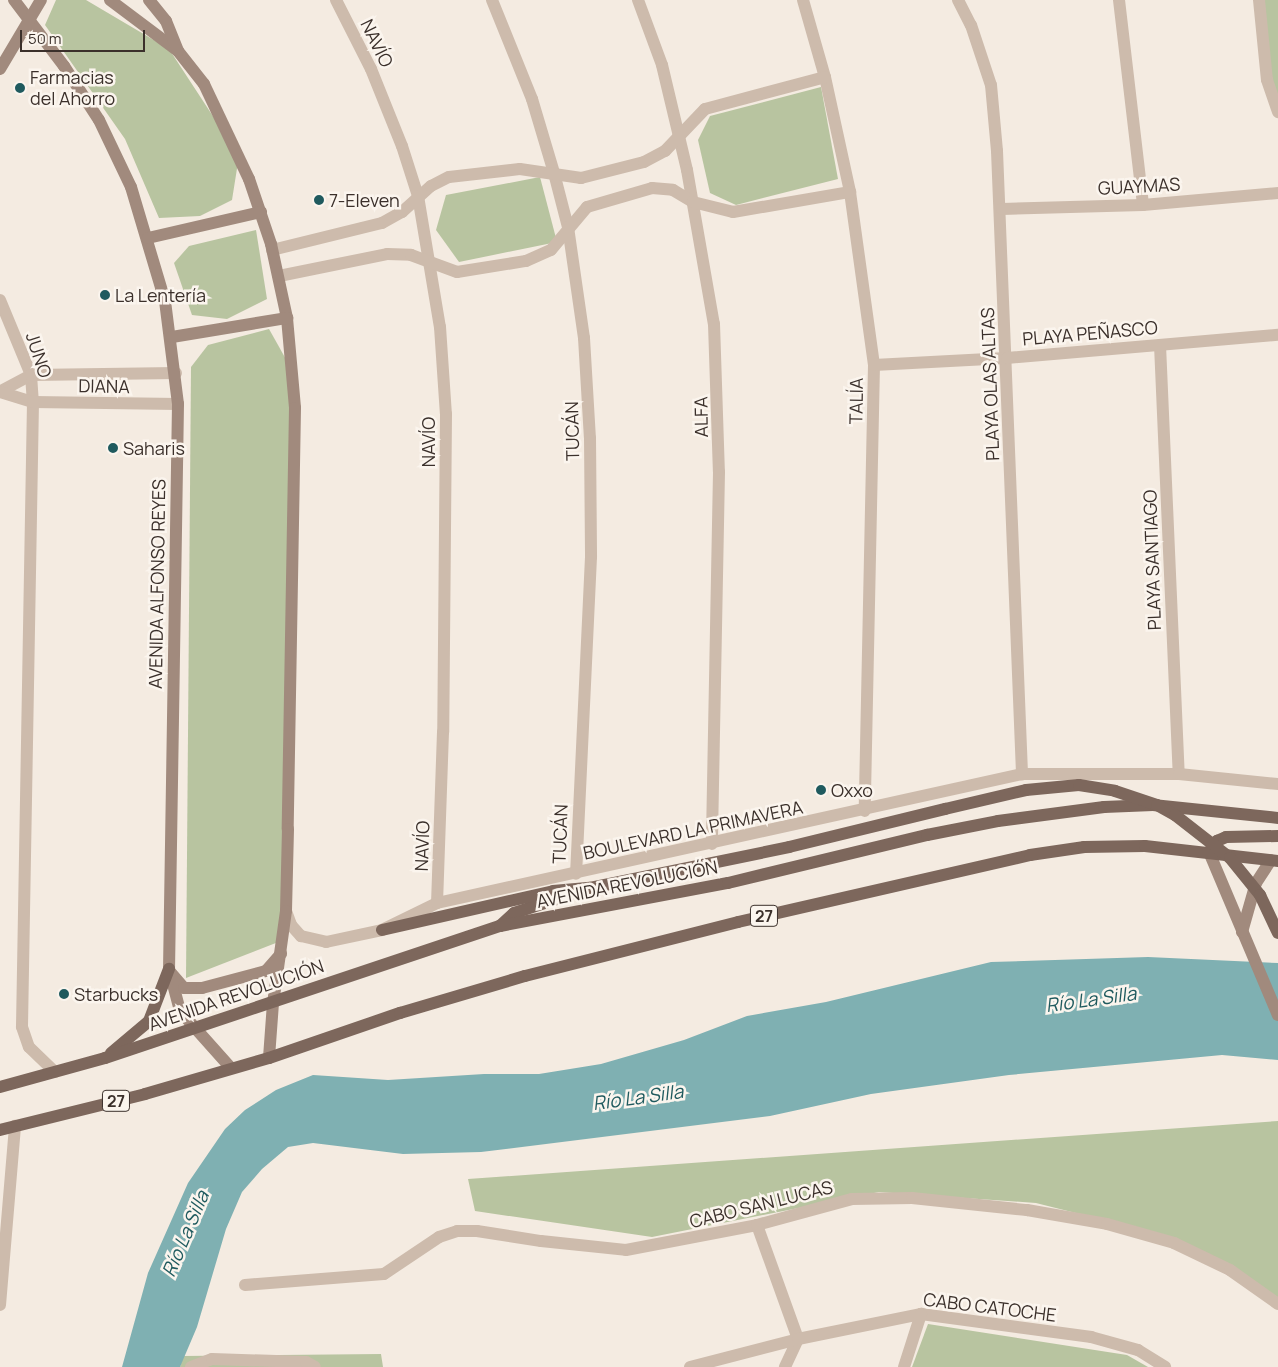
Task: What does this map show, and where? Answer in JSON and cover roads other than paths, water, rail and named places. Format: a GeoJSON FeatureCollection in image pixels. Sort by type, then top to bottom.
{"type":"FeatureCollection","features":[{"type":"Feature","properties":{"kind":"main road","name":"AVENIDA ALFONSO REYES"},"geometry":{"type":"LineString","coordinates":[[14,0],[64,66],[99,120],[131,187],[166,301],[172,337],[178,404],[168,969],[174,996],[193,1029],[231,1068]]}},
{"type":"Feature","properties":{"kind":"main road"},"geometry":{"type":"LineString","coordinates":[[0,69],[4,52],[29,20],[41,0]]}},
{"type":"Feature","properties":{"kind":"main road"},"geometry":{"type":"LineString","coordinates":[[110,0],[178,51],[204,84],[239,154],[261,212],[279,276],[287,318],[295,436],[286,911],[282,952],[272,1003],[269,1058]]}},
{"type":"Feature","properties":{"kind":"main road"},"geometry":{"type":"LineString","coordinates":[[149,0],[166,21],[178,51]]}},
{"type":"Feature","properties":{"kind":"main road"},"geometry":{"type":"LineString","coordinates":[[148,238],[261,212]]}},
{"type":"Feature","properties":{"kind":"main road"},"geometry":{"type":"LineString","coordinates":[[172,337],[287,318]]}},
{"type":"Feature","properties":{"kind":"main road"},"geometry":{"type":"LineString","coordinates":[[500,926],[514,913],[590,888],[789,847],[1026,790],[1079,785],[1115,790],[1157,805],[1175,815],[1230,858],[1260,896],[1278,933]]}},
{"type":"Feature","properties":{"kind":"main road","name":"AVENIDA REVOLUCIÓN"},"geometry":{"type":"LineString","coordinates":[[0,1086],[105,1058],[500,926],[728,883],[927,835],[1039,814],[1153,805],[1278,818]]}},
{"type":"Feature","properties":{"kind":"main road"},"geometry":{"type":"LineString","coordinates":[[1278,836],[1226,837],[1216,841],[1209,852],[1278,1015]]}},
{"type":"Feature","properties":{"kind":"main road","name":"27"},"geometry":{"type":"LineString","coordinates":[[0,1130],[145,1094],[269,1058],[400,1013],[525,976],[738,922],[1001,862],[1057,851],[1111,846],[1209,852],[1275,861]]}},
{"type":"Feature","properties":{"kind":"main road"},"geometry":{"type":"LineString","coordinates":[[1242,932],[1262,872],[1275,861]]}},
{"type":"Feature","properties":{"kind":"main road"},"geometry":{"type":"LineString","coordinates":[[382,930],[553,891],[590,888]]}},
{"type":"Feature","properties":{"kind":"main road"},"geometry":{"type":"LineString","coordinates":[[105,1058],[149,1021],[168,969],[184,988],[202,988],[266,971],[282,952]]}},
{"type":"Feature","properties":{"kind":"street","name":"NAVÍO"},"geometry":{"type":"LineString","coordinates":[[336,0],[388,108],[418,196],[440,327],[446,414],[443,732],[437,903]]}},
{"type":"Feature","properties":{"kind":"street","name":"TUCÁN"},"geometry":{"type":"LineString","coordinates":[[492,0],[532,99],[554,172],[568,228],[584,338],[590,438],[591,557],[576,874]]}},
{"type":"Feature","properties":{"kind":"street","name":"ALFA"},"geometry":{"type":"LineString","coordinates":[[638,0],[662,66],[694,202],[707,274],[718,380],[719,472],[712,844]]}},
{"type":"Feature","properties":{"kind":"street","name":"TALÍA"},"geometry":{"type":"LineString","coordinates":[[803,0],[825,77],[850,192],[874,365],[865,811]]}},
{"type":"Feature","properties":{"kind":"street","name":"PLAYA OLAS ALTAS"},"geometry":{"type":"LineString","coordinates":[[958,0],[971,25],[991,85],[1002,209],[1022,774]]}},
{"type":"Feature","properties":{"kind":"street"},"geometry":{"type":"LineString","coordinates":[[1119,0],[1143,205]]}},
{"type":"Feature","properties":{"kind":"street"},"geometry":{"type":"LineString","coordinates":[[1259,0],[1267,80],[1278,112]]}},
{"type":"Feature","properties":{"kind":"street"},"geometry":{"type":"LineString","coordinates":[[272,250],[382,224],[402,212],[418,196],[449,177],[520,169],[588,177],[644,162],[665,151],[705,109],[825,77]]}},
{"type":"Feature","properties":{"kind":"street"},"geometry":{"type":"LineString","coordinates":[[279,276],[387,254],[411,255],[430,264],[469,272],[526,261],[551,250],[586,208],[652,188],[673,190],[694,202],[733,212],[753,211],[850,192]]}},
{"type":"Feature","properties":{"kind":"street","name":"GUAYMAS"},"geometry":{"type":"LineString","coordinates":[[1002,209],[1143,205],[1278,193]]}},
{"type":"Feature","properties":{"kind":"street","name":"JUNO"},"geometry":{"type":"LineString","coordinates":[[0,300],[31,375],[33,402],[22,1027],[29,1047],[55,1072]]}},
{"type":"Feature","properties":{"kind":"street","name":"PLAYA PEÑASCO"},"geometry":{"type":"LineString","coordinates":[[874,365],[1007,358],[1278,335]]}},
{"type":"Feature","properties":{"kind":"street","name":"PLAYA SANTIAGO"},"geometry":{"type":"LineString","coordinates":[[1160,345],[1179,774]]}},
{"type":"Feature","properties":{"kind":"street","name":"DIANA"},"geometry":{"type":"LineString","coordinates":[[1,392],[31,375],[176,373]]}},
{"type":"Feature","properties":{"kind":"street","name":"DIANA"},"geometry":{"type":"LineString","coordinates":[[1,392],[33,402],[178,404]]}},
{"type":"Feature","properties":{"kind":"street","name":"BOULEVARD LA PRIMAVERA"},"geometry":{"type":"LineString","coordinates":[[286,911],[295,932],[314,941],[382,930],[437,903],[865,811],[1022,774],[1179,774],[1278,784]]}},
{"type":"Feature","properties":{"kind":"street"},"geometry":{"type":"LineString","coordinates":[[0,1301],[15,1126]]}},
{"type":"Feature","properties":{"kind":"street","name":"CABO SAN LUCAS"},"geometry":{"type":"LineString","coordinates":[[245,1285],[384,1274],[439,1237],[457,1232],[477,1230],[541,1242],[626,1250],[757,1225],[852,1199],[912,1198],[1027,1210],[1107,1224],[1174,1243],[1230,1270],[1278,1304]]}},
{"type":"Feature","properties":{"kind":"street"},"geometry":{"type":"LineString","coordinates":[[757,1225],[798,1339],[785,1367]]}},
{"type":"Feature","properties":{"kind":"street"},"geometry":{"type":"LineString","coordinates":[[904,1367],[921,1314]]}},
{"type":"Feature","properties":{"kind":"street","name":"CABO CATOCHE"},"geometry":{"type":"LineString","coordinates":[[690,1367],[798,1339],[921,1314],[1090,1337],[1138,1350],[1165,1367]]}},
{"type":"Feature","properties":{"kind":"street"},"geometry":{"type":"LineString","coordinates":[[191,1367],[212,1359],[306,1362],[315,1367]]}},
{"type":"Feature","properties":{"kind":"water","name":"Río La Silla"},"geometry":{"type":"Polygon","coordinates":[[[1148,957],[1278,963],[1278,1060],[1222,1055],[1009,1075],[871,1094],[770,1116],[481,1152],[403,1154],[313,1143],[288,1147],[262,1169],[242,1192],[226,1229],[197,1327],[180,1367],[122,1367],[148,1273],[188,1183],[225,1129],[245,1110],[276,1090],[313,1075],[388,1080],[484,1074],[539,1074],[601,1064],[684,1040],[747,1016],[826,1002],[991,962],[1148,957]]]}},
{"type":"Feature","properties":{"kind":"place","name":"Farmacias del Ahorro"},"geometry":{"type":"Point","coordinates":[20,88]}},
{"type":"Feature","properties":{"kind":"place","name":"7-Eleven"},"geometry":{"type":"Point","coordinates":[319,200]}},
{"type":"Feature","properties":{"kind":"place","name":"La Lentería"},"geometry":{"type":"Point","coordinates":[105,295]}},
{"type":"Feature","properties":{"kind":"place","name":"Saharis"},"geometry":{"type":"Point","coordinates":[113,448]}},
{"type":"Feature","properties":{"kind":"place","name":"Oxxo"},"geometry":{"type":"Point","coordinates":[821,790]}},
{"type":"Feature","properties":{"kind":"place","name":"Starbucks"},"geometry":{"type":"Point","coordinates":[64,994]}}]}
